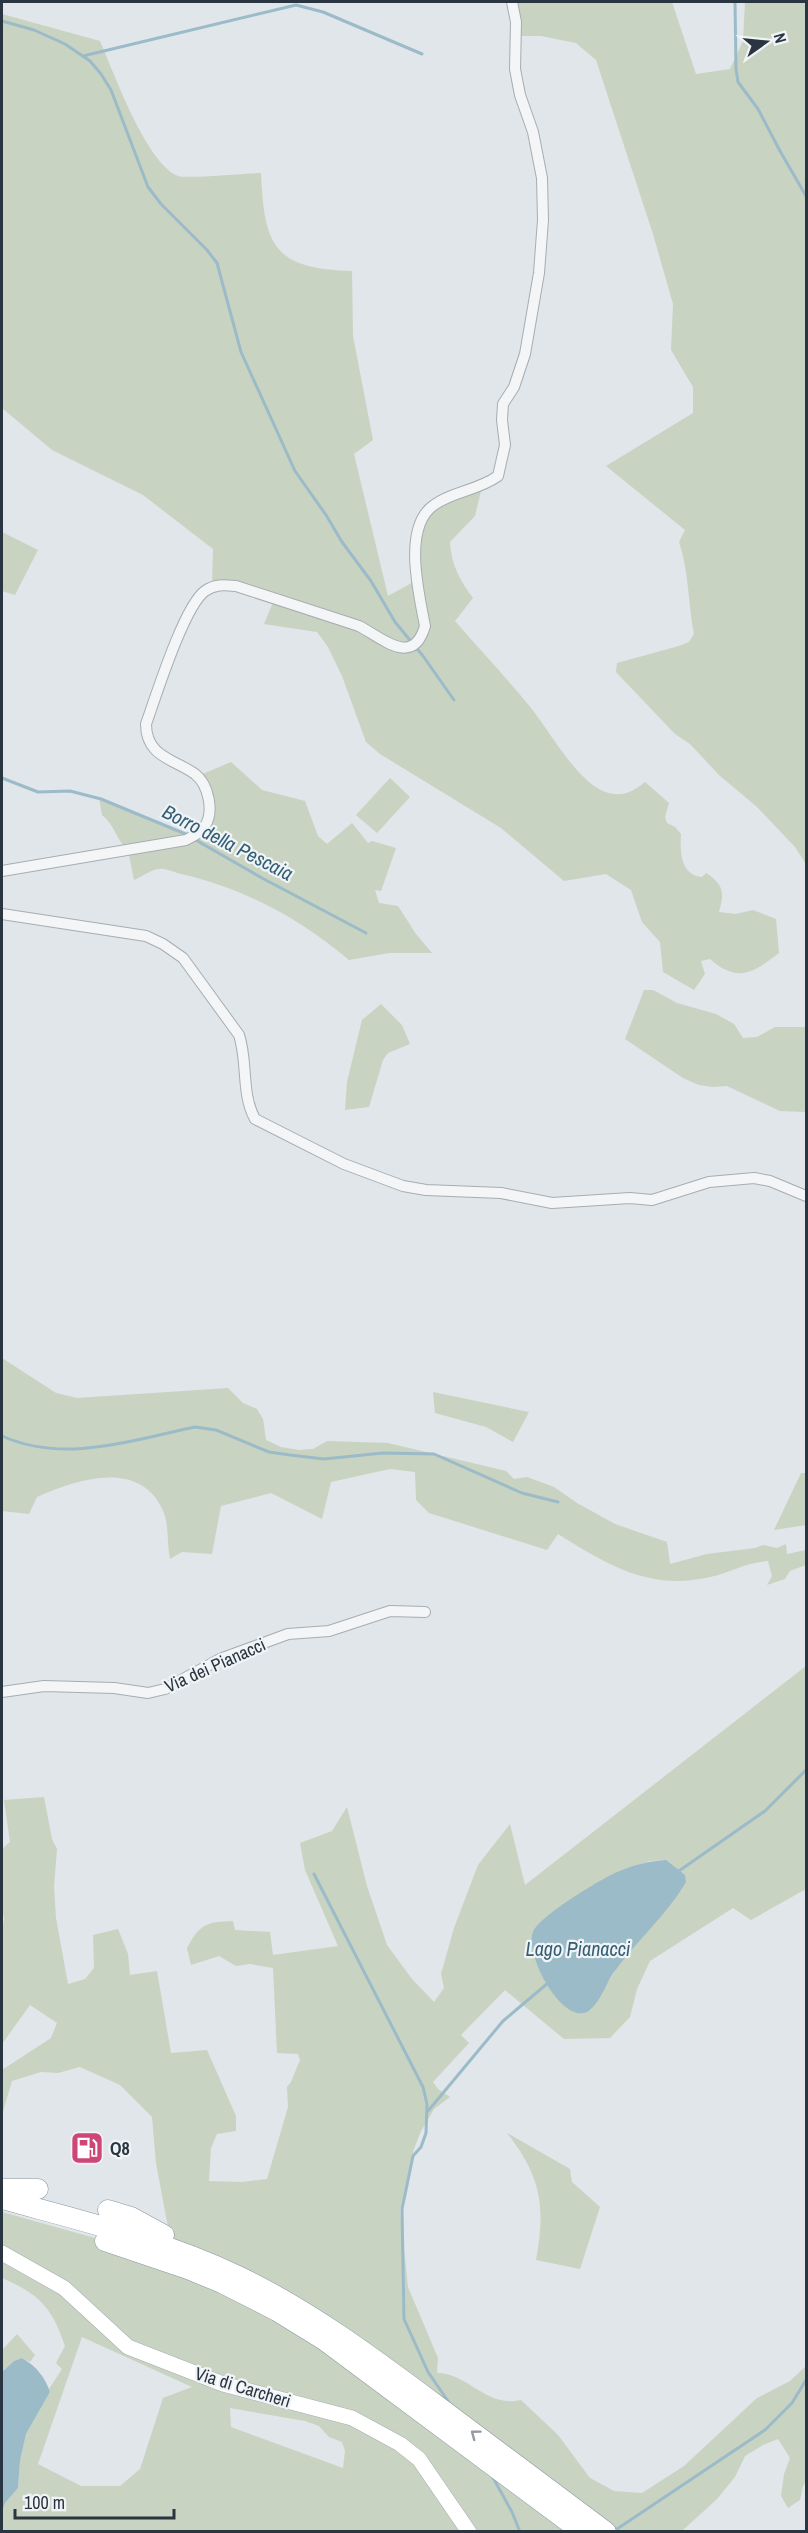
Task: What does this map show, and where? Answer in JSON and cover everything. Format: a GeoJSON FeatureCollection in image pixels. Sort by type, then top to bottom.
{"type":"FeatureCollection","features":[{"type":"Feature","properties":{"kind":"highway"},"geometry":{"type":"LineString","coordinates":[[2,2189],[38,2189]]}},
{"type":"Feature","properties":{"kind":"highway"},"geometry":{"type":"LineString","coordinates":[[2,2199],[151,2241],[236,2275],[279,2297],[326,2325],[378,2361],[606,2532]]}},
{"type":"Feature","properties":{"kind":"highway"},"geometry":{"type":"LineString","coordinates":[[108,2210],[131,2217],[154,2231],[254,2275],[279,2297]]}},
{"type":"Feature","properties":{"kind":"highway"},"geometry":{"type":"LineString","coordinates":[[2,2212],[109,2242],[188,2268],[277,2312],[348,2356],[582,2532]]}},
{"type":"Feature","properties":{"kind":"street"},"geometry":{"type":"LineString","coordinates":[[2,871],[186,840],[204,828],[209,817],[209,797],[198,776],[160,755],[146,736],[146,724],[170,656],[194,601],[212,587],[236,586],[359,626],[389,646],[404,649],[417,642],[425,626],[416,574],[415,547],[419,527],[425,513],[433,505],[482,486],[498,476],[506,445],[502,420],[503,404],[514,387],[525,354],[539,273],[543,220],[542,178],[515,69],[516,22],[512,2]]}},
{"type":"Feature","properties":{"kind":"street"},"geometry":{"type":"LineString","coordinates":[[2,914],[146,936],[174,950],[183,958],[239,1035],[244,1050],[250,1110],[255,1119],[344,1164],[403,1186],[426,1190],[501,1193],[552,1203],[630,1198],[652,1200],[709,1182],[754,1178],[770,1181],[807,1196]]}},
{"type":"Feature","properties":{"kind":"street","name":"Via dei Pianacci"},"geometry":{"type":"LineString","coordinates":[[2,1692],[44,1686],[114,1688],[148,1693],[165,1689],[220,1659],[288,1634],[329,1631],[390,1611],[425,1612]]}},
{"type":"Feature","properties":{"kind":"street","name":"Via di Carcheri"},"geometry":{"type":"LineString","coordinates":[[2,2253],[64,2288],[128,2347],[223,2384],[352,2418],[400,2444],[419,2460],[469,2532]]}},
{"type":"Feature","properties":{"kind":"green space"},"geometry":{"type":"Polygon","coordinates":[[[512,2],[672,2],[696,74],[730,69],[743,41],[745,2],[806,2],[806,864],[795,847],[757,807],[719,775],[690,744],[675,734],[616,672],[617,663],[679,646],[689,642],[694,634],[685,564],[679,542],[685,530],[606,466],[693,413],[693,387],[671,350],[673,304],[653,234],[596,60],[576,43],[541,36],[516,36],[512,2]]]}},
{"type":"Feature","properties":{"kind":"green space"},"geometry":{"type":"Polygon","coordinates":[[[2,14],[100,41],[132,116],[154,154],[166,168],[183,177],[261,173],[266,219],[278,249],[305,265],[352,271],[353,336],[373,440],[354,454],[388,596],[417,580],[425,513],[482,487],[475,516],[450,542],[457,572],[473,598],[455,621],[522,697],[562,752],[589,782],[606,792],[624,794],[645,782],[669,803],[665,817],[667,823],[681,834],[681,855],[685,867],[689,872],[702,877],[706,873],[717,882],[722,890],[719,912],[736,914],[753,910],[776,919],[779,953],[754,970],[738,973],[720,967],[710,959],[701,961],[705,974],[694,990],[663,972],[660,942],[642,922],[631,890],[606,874],[564,881],[501,828],[380,754],[366,742],[342,676],[328,647],[317,632],[264,624],[274,600],[236,586],[212,587],[213,549],[143,495],[52,450],[2,408],[2,14]]]}},
{"type":"Feature","properties":{"kind":"green space"},"geometry":{"type":"Polygon","coordinates":[[[2,532],[38,550],[15,595],[2,591],[2,532]]]}},
{"type":"Feature","properties":{"kind":"green space"},"geometry":{"type":"Polygon","coordinates":[[[231,762],[262,790],[305,801],[318,836],[327,844],[352,823],[368,843],[372,841],[396,848],[381,891],[375,890],[379,903],[398,906],[416,934],[432,953],[389,953],[349,960],[291,918],[227,888],[162,869],[153,870],[134,880],[128,850],[102,815],[99,798],[182,831],[191,837],[209,817],[198,776],[231,762]]]}},
{"type":"Feature","properties":{"kind":"green space"},"geometry":{"type":"Polygon","coordinates":[[[390,778],[410,797],[377,833],[356,815],[390,778]]]}},
{"type":"Feature","properties":{"kind":"green space"},"geometry":{"type":"Polygon","coordinates":[[[644,990],[653,990],[677,1003],[716,1014],[734,1024],[743,1038],[757,1037],[775,1027],[806,1027],[806,1112],[780,1111],[727,1086],[699,1085],[683,1078],[625,1039],[644,990]]]}},
{"type":"Feature","properties":{"kind":"green space"},"geometry":{"type":"Polygon","coordinates":[[[381,1004],[402,1025],[410,1044],[388,1053],[383,1060],[369,1107],[345,1110],[347,1082],[362,1020],[381,1004]]]}},
{"type":"Feature","properties":{"kind":"green space"},"geometry":{"type":"Polygon","coordinates":[[[2,1358],[56,1393],[77,1398],[228,1388],[243,1403],[257,1409],[263,1419],[266,1440],[281,1447],[299,1450],[313,1449],[327,1441],[388,1443],[506,1471],[514,1479],[527,1477],[554,1487],[615,1524],[667,1542],[670,1564],[707,1554],[763,1545],[777,1548],[786,1544],[787,1554],[806,1550],[806,1565],[790,1571],[785,1579],[767,1585],[772,1576],[768,1561],[710,1577],[668,1581],[648,1578],[612,1565],[558,1534],[547,1550],[429,1513],[416,1500],[415,1472],[390,1469],[331,1482],[322,1519],[271,1493],[221,1506],[212,1554],[182,1552],[170,1559],[164,1513],[154,1496],[140,1485],[125,1479],[89,1480],[53,1490],[37,1497],[29,1514],[2,1511],[2,1358]]]}},
{"type":"Feature","properties":{"kind":"green space"},"geometry":{"type":"Polygon","coordinates":[[[433,1392],[529,1412],[513,1442],[486,1427],[435,1413],[433,1392]]]}},
{"type":"Feature","properties":{"kind":"green space"},"geometry":{"type":"Polygon","coordinates":[[[801,1473],[806,1473],[806,1525],[774,1530],[801,1473]]]}},
{"type":"Feature","properties":{"kind":"green space"},"geometry":{"type":"Polygon","coordinates":[[[806,1666],[806,1889],[751,1920],[733,1908],[650,1961],[637,1989],[630,2017],[610,2038],[564,2039],[505,1990],[461,2035],[469,2043],[433,2082],[438,2089],[450,2097],[434,2109],[421,2131],[414,2149],[400,2211],[408,2287],[438,2358],[437,2373],[458,2378],[497,2399],[521,2400],[558,2435],[590,2478],[614,2491],[642,2493],[684,2466],[757,2398],[790,2381],[806,2366],[806,2481],[800,2500],[788,2508],[781,2496],[784,2474],[790,2458],[778,2439],[745,2456],[735,2477],[717,2499],[682,2531],[606,2531],[170,2238],[156,2163],[152,2117],[120,2085],[80,2067],[58,2073],[41,2072],[12,2081],[2,2115],[2,2070],[51,2038],[57,2023],[30,2005],[2,2044],[4,1918],[2,1849],[10,1842],[4,1800],[44,1797],[52,1839],[57,1849],[54,1887],[56,1918],[68,1984],[85,1979],[94,1968],[93,1935],[118,1929],[128,1954],[130,1975],[157,1971],[171,2053],[207,2050],[236,2116],[236,2131],[217,2134],[211,2148],[209,2181],[242,2182],[267,2179],[288,2107],[287,2087],[300,2060],[298,2054],[277,2053],[273,1968],[250,1964],[236,1966],[219,1956],[191,1965],[187,1948],[200,1929],[216,1922],[233,1921],[235,1930],[270,1932],[273,1955],[338,1946],[305,1870],[300,1843],[332,1831],[347,1807],[367,1886],[387,1945],[412,1979],[434,2002],[444,1988],[441,1974],[454,1928],[478,1865],[510,1824],[525,1885],[806,1666]],[[666,1860],[650,1861],[620,1871],[590,2010],[614,1973],[666,1860]]]}},
{"type":"Feature","properties":{"kind":"green space"},"geometry":{"type":"Polygon","coordinates":[[[507,2133],[570,2169],[572,2182],[600,2207],[580,2269],[536,2260],[540,2224],[538,2193],[527,2164],[507,2133]]]}},
{"type":"Feature","properties":{"kind":"green space"},"geometry":{"type":"Polygon","coordinates":[[[2,2212],[109,2242],[277,2311],[582,2531],[2,2531],[2,2512],[5,2503],[18,2488],[20,2461],[26,2434],[62,2369],[56,2363],[65,2346],[55,2321],[42,2303],[26,2290],[2,2278],[2,2212]],[[82,2337],[38,2464],[81,2486],[120,2486],[140,2469],[163,2398],[192,2387],[82,2337]],[[230,2408],[231,2427],[343,2468],[345,2451],[342,2442],[329,2437],[319,2426],[305,2421],[230,2408]]]}},
{"type":"Feature","properties":{"kind":"green space"},"geometry":{"type":"Polygon","coordinates":[[[17,2334],[35,2355],[30,2362],[22,2358],[14,2361],[2,2372],[2,2350],[17,2334]]]}},
{"type":"Feature","properties":{"kind":"water","name":"Lago Pianacci"},"geometry":{"type":"Polygon","coordinates":[[[666,1860],[685,1875],[686,1882],[678,1894],[621,1963],[591,2009],[577,2013],[566,2008],[539,1970],[534,1955],[533,1932],[547,1916],[602,1880],[633,1866],[666,1860]]]}},
{"type":"Feature","properties":{"kind":"water"},"geometry":{"type":"Polygon","coordinates":[[[22,2358],[39,2372],[50,2392],[26,2434],[20,2461],[18,2488],[5,2503],[2,2512],[2,2372],[14,2361],[22,2358]]]}},
{"type":"Feature","properties":{"kind":"waterway"},"geometry":{"type":"LineString","coordinates":[[735,2],[738,82],[758,109],[806,196]]}},
{"type":"Feature","properties":{"kind":"waterway"},"geometry":{"type":"LineString","coordinates":[[83,56],[296,5],[323,12],[422,54]]}},
{"type":"Feature","properties":{"kind":"waterway"},"geometry":{"type":"LineString","coordinates":[[2,21],[34,30],[65,44],[90,61],[101,74],[111,90],[148,187],[161,204],[217,263],[241,352],[295,471],[371,581],[395,622],[423,656],[454,700]]}},
{"type":"Feature","properties":{"kind":"waterway","name":"Borro della Pescaia"},"geometry":{"type":"LineString","coordinates":[[2,778],[38,792],[70,791],[101,799],[188,835]]}},
{"type":"Feature","properties":{"kind":"waterway","name":"Borro della Pescaia"},"geometry":{"type":"LineString","coordinates":[[194,839],[366,933]]}},
{"type":"Feature","properties":{"kind":"waterway"},"geometry":{"type":"LineString","coordinates":[[2,1436],[26,1444],[74,1449],[123,1443],[195,1427],[216,1430],[269,1452],[324,1459],[383,1453],[434,1454],[522,1493],[558,1502]]}},
{"type":"Feature","properties":{"kind":"waterway"},"geometry":{"type":"LineString","coordinates":[[676,1873],[765,1811],[806,1770]]}},
{"type":"Feature","properties":{"kind":"waterway"},"geometry":{"type":"LineString","coordinates":[[314,1874],[423,2087],[427,2104],[426,2133],[421,2147],[413,2156],[402,2209],[404,2319],[428,2372],[450,2404]]}},
{"type":"Feature","properties":{"kind":"waterway"},"geometry":{"type":"LineString","coordinates":[[428,2111],[503,2021],[548,1983]]}},
{"type":"Feature","properties":{"kind":"waterway"},"geometry":{"type":"LineString","coordinates":[[614,2531],[765,2430],[792,2403],[806,2380]]}},
{"type":"Feature","properties":{"kind":"waterway"},"geometry":{"type":"LineString","coordinates":[[491,2474],[520,2532]]}},
{"type":"Feature","properties":{"kind":"place","name":"Q8"},"geometry":{"type":"Point","coordinates":[87,2148]}}]}
